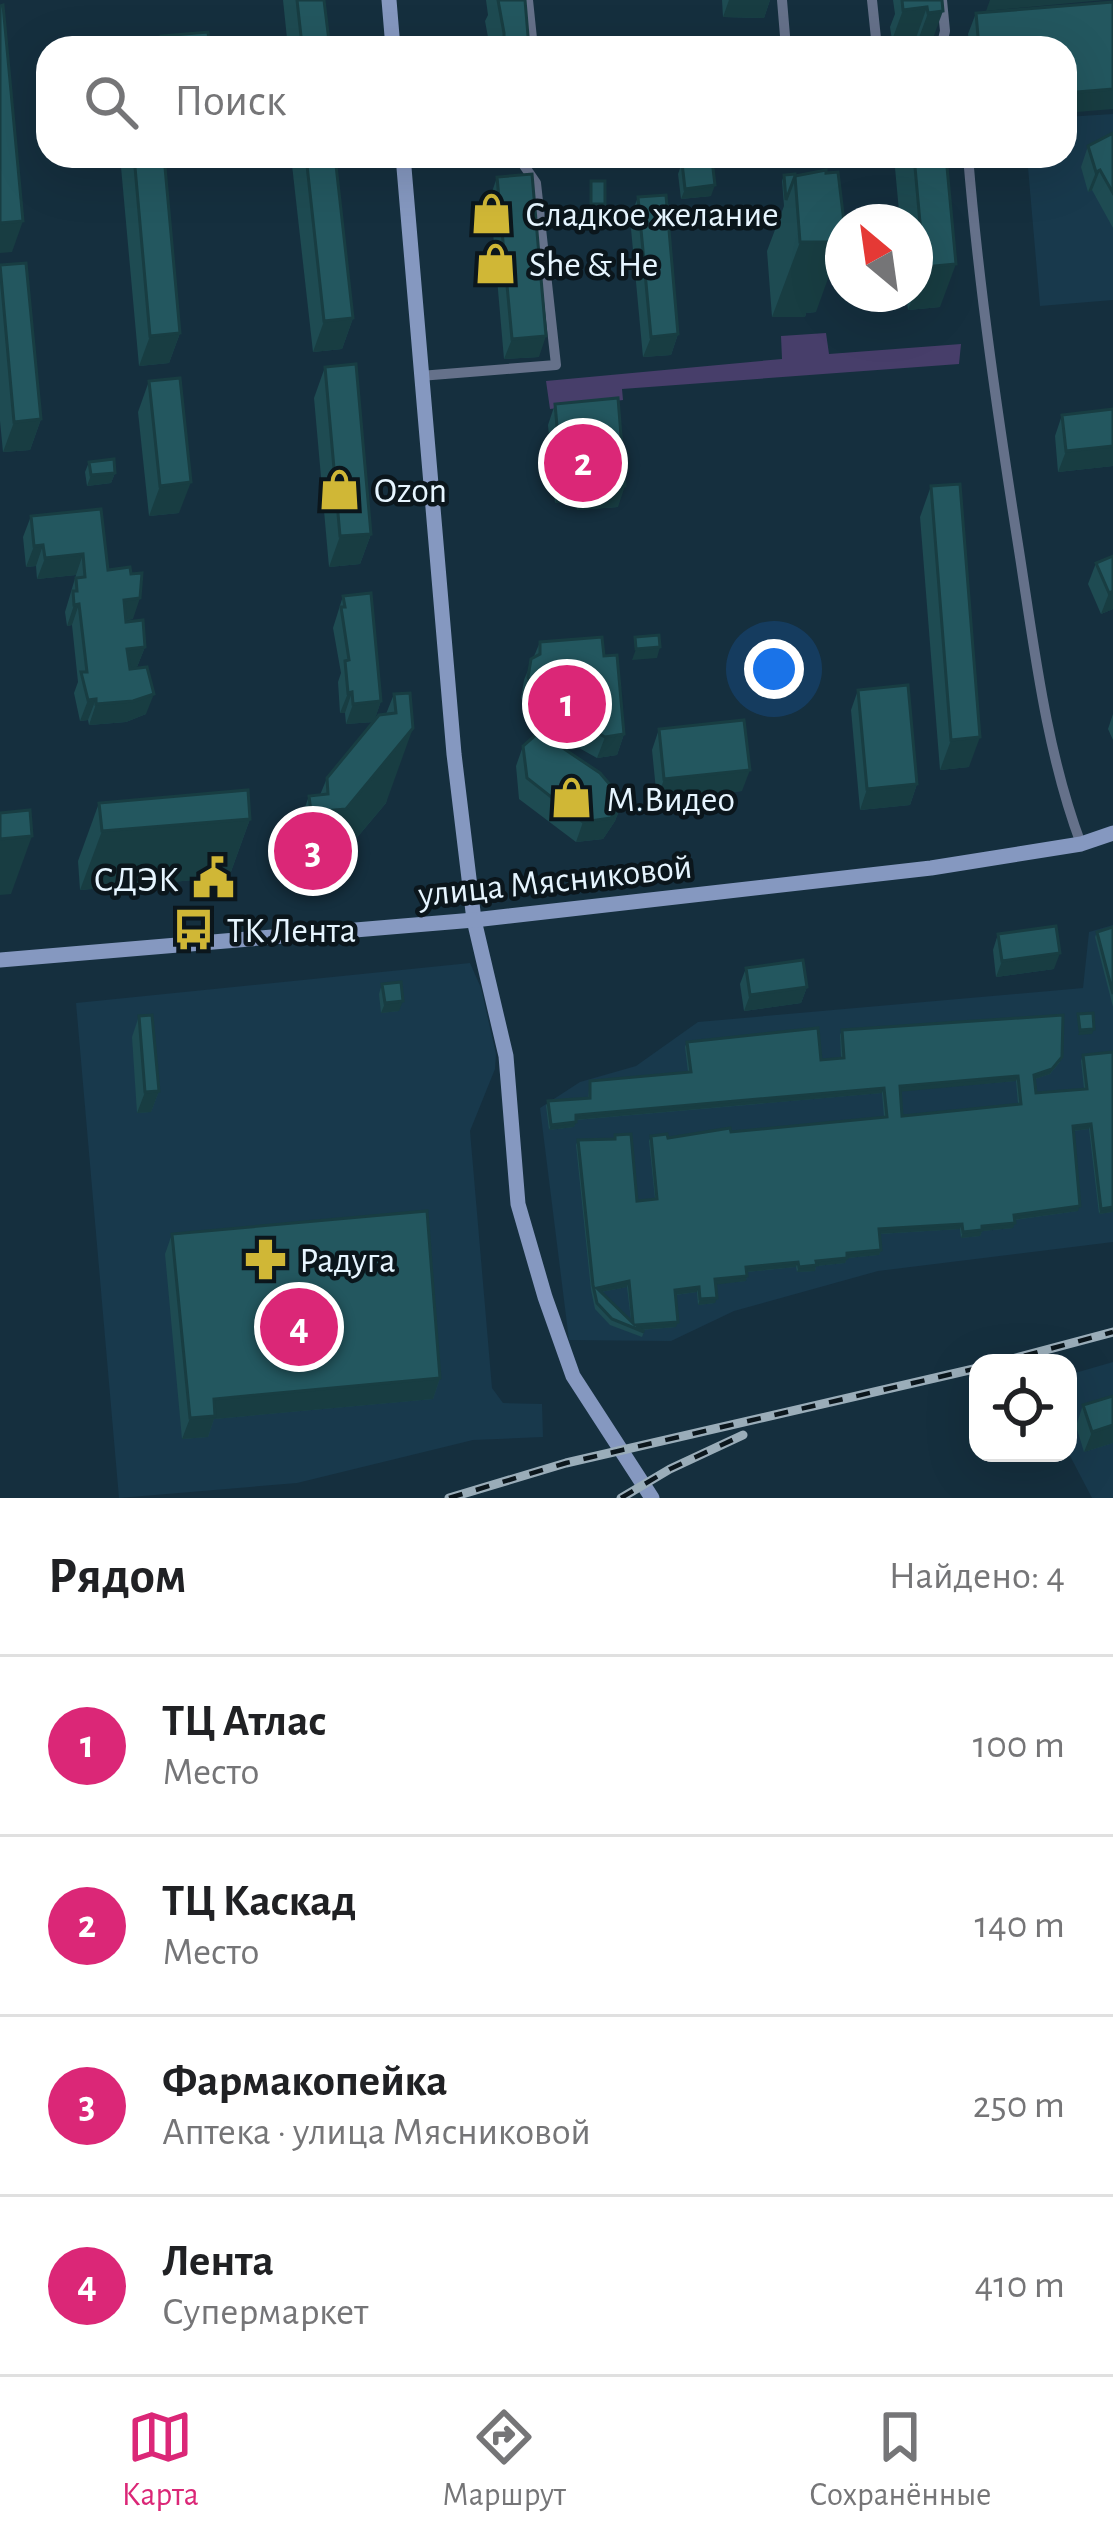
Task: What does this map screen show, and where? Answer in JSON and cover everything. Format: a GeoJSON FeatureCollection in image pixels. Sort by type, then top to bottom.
{"type":"FeatureCollection","features":[{"type":"Feature","properties":{"kind":"street"},"geometry":{"type":"LineString","coordinates":[[389,0],[392,36]]}},
{"type":"Feature","properties":{"kind":"street"},"geometry":{"type":"LineString","coordinates":[[528,0],[532,36]]}},
{"type":"Feature","properties":{"kind":"street"},"geometry":{"type":"LineString","coordinates":[[782,0],[786,36]]}},
{"type":"Feature","properties":{"kind":"street"},"geometry":{"type":"LineString","coordinates":[[872,0],[876,36]]}},
{"type":"Feature","properties":{"kind":"street"},"geometry":{"type":"LineString","coordinates":[[942,0],[944,36]]}},
{"type":"Feature","properties":{"kind":"street"},"geometry":{"type":"LineString","coordinates":[[404,168],[454,754],[474,920],[506,1056],[518,1204],[573,1376],[652,1498]]}},
{"type":"Feature","properties":{"kind":"street"},"geometry":{"type":"LineString","coordinates":[[421,376],[556,365],[536,183],[526,168]]}},
{"type":"Feature","properties":{"kind":"street"},"geometry":{"type":"LineString","coordinates":[[969,168],[983,304],[1030,619],[1060,787],[1082,844]]}},
{"type":"Feature","properties":{"kind":"street","name":"улица Мясниковой"},"geometry":{"type":"LineString","coordinates":[[0,960],[474,920],[931,868],[1082,844],[1113,833]]}},
{"type":"Feature","properties":{"kind":"shaded area"},"geometry":{"type":"Polygon","coordinates":[[[1113,114],[1113,300],[1040,306],[1028,168],[1077,168],[1077,116],[1113,114]]]}},
{"type":"Feature","properties":{"kind":"shaded area"},"geometry":{"type":"Polygon","coordinates":[[[826,333],[829,354],[961,344],[959,364],[622,389],[623,400],[550,409],[546,381],[782,359],[781,336],[826,333]]]}},
{"type":"Feature","properties":{"kind":"shaded area"},"geometry":{"type":"Polygon","coordinates":[[[1113,925],[1113,1242],[878,1271],[734,1311],[671,1341],[569,1340],[540,1108],[580,1082],[636,1066],[698,1022],[1083,988],[1089,932],[1113,925]]]}},
{"type":"Feature","properties":{"kind":"shaded area"},"geometry":{"type":"Polygon","coordinates":[[[470,963],[481,988],[496,1054],[495,1069],[470,1131],[492,1388],[503,1403],[542,1404],[543,1437],[473,1440],[297,1483],[119,1498],[76,1003],[470,963]]]}},
{"type":"Feature","properties":{"kind":"shaded area"},"geometry":{"type":"Polygon","coordinates":[[[1113,1362],[1113,1498],[1092,1498],[1073,1462],[1077,1462],[1077,1372],[1113,1362]]]}},
{"type":"Feature","properties":{"kind":"building"},"geometry":{"type":"Polygon","coordinates":[[[297,0],[324,0],[328,36],[301,36],[297,0]]]}},
{"type":"Feature","properties":{"kind":"building"},"geometry":{"type":"Polygon","coordinates":[[[498,0],[525,0],[528,36],[504,33],[498,0]]]}},
{"type":"Feature","properties":{"kind":"building"},"geometry":{"type":"Polygon","coordinates":[[[902,0],[942,0],[943,11],[903,10],[902,0]]]}},
{"type":"Feature","properties":{"kind":"building"},"geometry":{"type":"Polygon","coordinates":[[[1113,2],[1113,89],[1077,92],[1077,36],[978,36],[976,13],[1113,2]]]}},
{"type":"Feature","properties":{"kind":"building"},"geometry":{"type":"Polygon","coordinates":[[[0,6],[23,221],[0,223],[0,6]]]}},
{"type":"Feature","properties":{"kind":"building"},"geometry":{"type":"Polygon","coordinates":[[[208,32],[208,36],[161,36],[208,32]]]}},
{"type":"Feature","properties":{"kind":"building"},"geometry":{"type":"Polygon","coordinates":[[[1113,133],[1113,193],[1100,170],[1096,172],[1088,146],[1113,133]]]}},
{"type":"Feature","properties":{"kind":"building"},"geometry":{"type":"Polygon","coordinates":[[[135,168],[165,168],[180,333],[150,336],[135,168]]]}},
{"type":"Feature","properties":{"kind":"building"},"geometry":{"type":"Polygon","coordinates":[[[307,168],[336,168],[353,318],[324,321],[307,168]]]}},
{"type":"Feature","properties":{"kind":"building"},"geometry":{"type":"Polygon","coordinates":[[[683,168],[713,168],[715,185],[685,189],[683,168]]]}},
{"type":"Feature","properties":{"kind":"building"},"geometry":{"type":"Polygon","coordinates":[[[915,168],[947,168],[956,264],[933,266],[933,204],[918,204],[915,168]]]}},
{"type":"Feature","properties":{"kind":"building"},"geometry":{"type":"Polygon","coordinates":[[[838,172],[842,204],[825,204],[825,242],[800,242],[795,176],[838,172]]]}},
{"type":"Feature","properties":{"kind":"building"},"geometry":{"type":"Polygon","coordinates":[[[532,174],[546,336],[512,339],[497,177],[532,174]]]}},
{"type":"Feature","properties":{"kind":"building"},"geometry":{"type":"Polygon","coordinates":[[[784,175],[795,176],[786,200],[784,175]]]}},
{"type":"Feature","properties":{"kind":"building"},"geometry":{"type":"Polygon","coordinates":[[[591,181],[605,181],[605,204],[591,204],[591,181]]]}},
{"type":"Feature","properties":{"kind":"building"},"geometry":{"type":"Polygon","coordinates":[[[666,195],[678,334],[651,337],[638,197],[666,195]]]}},
{"type":"Feature","properties":{"kind":"building"},"geometry":{"type":"Polygon","coordinates":[[[26,263],[41,419],[14,422],[0,265],[26,263]]]}},
{"type":"Feature","properties":{"kind":"building"},"geometry":{"type":"Polygon","coordinates":[[[356,364],[371,534],[340,536],[325,367],[356,364]]]}},
{"type":"Feature","properties":{"kind":"building"},"geometry":{"type":"Polygon","coordinates":[[[180,378],[191,482],[160,486],[149,381],[180,378]]]}},
{"type":"Feature","properties":{"kind":"building"},"geometry":{"type":"Polygon","coordinates":[[[618,398],[625,486],[585,490],[584,480],[562,482],[555,404],[618,398]]]}},
{"type":"Feature","properties":{"kind":"building"},"geometry":{"type":"Polygon","coordinates":[[[1113,409],[1113,446],[1066,451],[1062,415],[1113,409]]]}},
{"type":"Feature","properties":{"kind":"building"},"geometry":{"type":"Polygon","coordinates":[[[114,459],[115,473],[91,475],[89,462],[114,459]]]}},
{"type":"Feature","properties":{"kind":"building"},"geometry":{"type":"Polygon","coordinates":[[[960,484],[980,737],[951,740],[931,486],[960,484]]]}},
{"type":"Feature","properties":{"kind":"building"},"geometry":{"type":"Polygon","coordinates":[[[101,509],[108,570],[130,567],[131,574],[142,573],[140,598],[124,600],[126,622],[143,620],[145,647],[127,649],[130,669],[147,667],[154,694],[96,704],[96,699],[88,700],[81,672],[87,672],[79,604],[74,605],[76,578],[85,577],[83,554],[45,558],[43,545],[34,546],[31,516],[101,509]]]}},
{"type":"Feature","properties":{"kind":"building"},"geometry":{"type":"Polygon","coordinates":[[[1113,556],[1113,591],[1109,593],[1096,563],[1113,556]]]}},
{"type":"Feature","properties":{"kind":"building"},"geometry":{"type":"Polygon","coordinates":[[[371,593],[381,701],[353,704],[352,692],[348,693],[345,661],[349,660],[341,607],[345,607],[343,596],[371,593]]]}},
{"type":"Feature","properties":{"kind":"building"},"geometry":{"type":"Polygon","coordinates":[[[659,635],[660,647],[636,649],[635,637],[659,635]]]}},
{"type":"Feature","properties":{"kind":"building"},"geometry":{"type":"Polygon","coordinates":[[[602,637],[604,656],[617,655],[624,734],[605,737],[537,700],[528,677],[531,659],[540,654],[540,642],[602,637]]]}},
{"type":"Feature","properties":{"kind":"building"},"geometry":{"type":"Polygon","coordinates":[[[908,685],[917,784],[867,789],[858,690],[908,685]]]}},
{"type":"Feature","properties":{"kind":"building"},"geometry":{"type":"Polygon","coordinates":[[[410,693],[413,728],[346,809],[311,812],[309,796],[328,794],[327,778],[379,715],[396,713],[394,694],[410,693]]]}},
{"type":"Feature","properties":{"kind":"building"},"geometry":{"type":"Polygon","coordinates":[[[744,720],[750,770],[664,779],[659,729],[744,720]]]}},
{"type":"Feature","properties":{"kind":"building"},"geometry":{"type":"Polygon","coordinates":[[[539,732],[600,773],[623,800],[611,818],[583,822],[527,778],[523,746],[539,732]]]}},
{"type":"Feature","properties":{"kind":"building"},"geometry":{"type":"Polygon","coordinates":[[[248,790],[250,819],[102,831],[99,803],[248,790]]]}},
{"type":"Feature","properties":{"kind":"building"},"geometry":{"type":"Polygon","coordinates":[[[30,810],[32,836],[0,839],[0,813],[30,810]]]}},
{"type":"Feature","properties":{"kind":"building"},"geometry":{"type":"Polygon","coordinates":[[[1056,926],[1060,953],[1002,961],[998,934],[1056,926]]]}},
{"type":"Feature","properties":{"kind":"building"},"geometry":{"type":"Polygon","coordinates":[[[1113,927],[1113,994],[1097,932],[1113,927]]]}},
{"type":"Feature","properties":{"kind":"building"},"geometry":{"type":"Polygon","coordinates":[[[803,960],[807,987],[750,995],[746,968],[803,960]]]}},
{"type":"Feature","properties":{"kind":"building"},"geometry":{"type":"Polygon","coordinates":[[[401,982],[403,1001],[385,1003],[382,984],[401,982]]]}},
{"type":"Feature","properties":{"kind":"building"},"geometry":{"type":"Polygon","coordinates":[[[1093,1013],[1094,1029],[1080,1030],[1078,1014],[1093,1013]]]}},
{"type":"Feature","properties":{"kind":"building"},"geometry":{"type":"Polygon","coordinates":[[[152,1015],[159,1091],[145,1092],[139,1016],[152,1015]]]}},
{"type":"Feature","properties":{"kind":"building"},"geometry":{"type":"Polygon","coordinates":[[[1063,1015],[1062,1057],[1052,1069],[1034,1075],[1036,1093],[1087,1089],[1083,1055],[1113,1052],[1113,1207],[1101,1209],[1091,1124],[1073,1126],[1080,1206],[1014,1215],[1015,1223],[982,1226],[982,1230],[963,1232],[962,1224],[879,1229],[881,1250],[847,1253],[847,1258],[816,1261],[817,1265],[746,1267],[747,1276],[715,1279],[717,1298],[700,1299],[699,1287],[675,1290],[678,1322],[636,1325],[644,1332],[612,1319],[597,1303],[593,1285],[578,1140],[631,1134],[637,1201],[657,1199],[651,1136],[887,1117],[884,1088],[576,1115],[576,1122],[551,1125],[548,1101],[590,1098],[590,1081],[691,1072],[687,1042],[818,1028],[821,1060],[844,1058],[842,1030],[1063,1015]],[[1018,1076],[900,1086],[902,1116],[1021,1104],[1018,1076]],[[629,1281],[597,1288],[633,1323],[629,1281]]]}},
{"type":"Feature","properties":{"kind":"building"},"geometry":{"type":"Polygon","coordinates":[[[427,1211],[440,1378],[214,1399],[215,1416],[190,1418],[172,1234],[427,1211]]]}},
{"type":"Feature","properties":{"kind":"building"},"geometry":{"type":"Polygon","coordinates":[[[1113,1396],[1113,1425],[1092,1432],[1083,1405],[1113,1396]]]}},
{"type":"Feature","properties":{"kind":"railway"},"geometry":{"type":"LineString","coordinates":[[1031,1354],[1113,1332]]}},
{"type":"Feature","properties":{"kind":"railway"},"geometry":{"type":"LineString","coordinates":[[449,1498],[566,1463],[969,1370]]}},
{"type":"Feature","properties":{"kind":"railway"},"geometry":{"type":"LineString","coordinates":[[621,1498],[743,1435]]}},
{"type":"Feature","properties":{"kind":"place","name":"Сладкое желание"},"geometry":{"type":"Point","coordinates":[491,213]}},
{"type":"Feature","properties":{"kind":"place","name":"She & He"},"geometry":{"type":"Point","coordinates":[495,263]}},
{"type":"Feature","properties":{"kind":"place","name":"ТЦ Каскад"},"geometry":{"type":"Point","coordinates":[583,463]}},
{"type":"Feature","properties":{"kind":"place","name":"Ozon"},"geometry":{"type":"Point","coordinates":[340,489]}},
{"type":"Feature","properties":{"kind":"place","name":"ТЦ Атлас"},"geometry":{"type":"Point","coordinates":[567,704]}},
{"type":"Feature","properties":{"kind":"place","name":"М.Видео"},"geometry":{"type":"Point","coordinates":[572,798]}},
{"type":"Feature","properties":{"kind":"place","name":"Фармакопейка"},"geometry":{"type":"Point","coordinates":[313,851]}},
{"type":"Feature","properties":{"kind":"place","name":"СДЭК"},"geometry":{"type":"Point","coordinates":[213,878]}},
{"type":"Feature","properties":{"kind":"place","name":"ТК Лента"},"geometry":{"type":"Point","coordinates":[193,929]}},
{"type":"Feature","properties":{"kind":"place","name":"Радуга"},"geometry":{"type":"Point","coordinates":[265,1259]}},
{"type":"Feature","properties":{"kind":"place","name":"Лента"},"geometry":{"type":"Point","coordinates":[299,1327]}}]}
